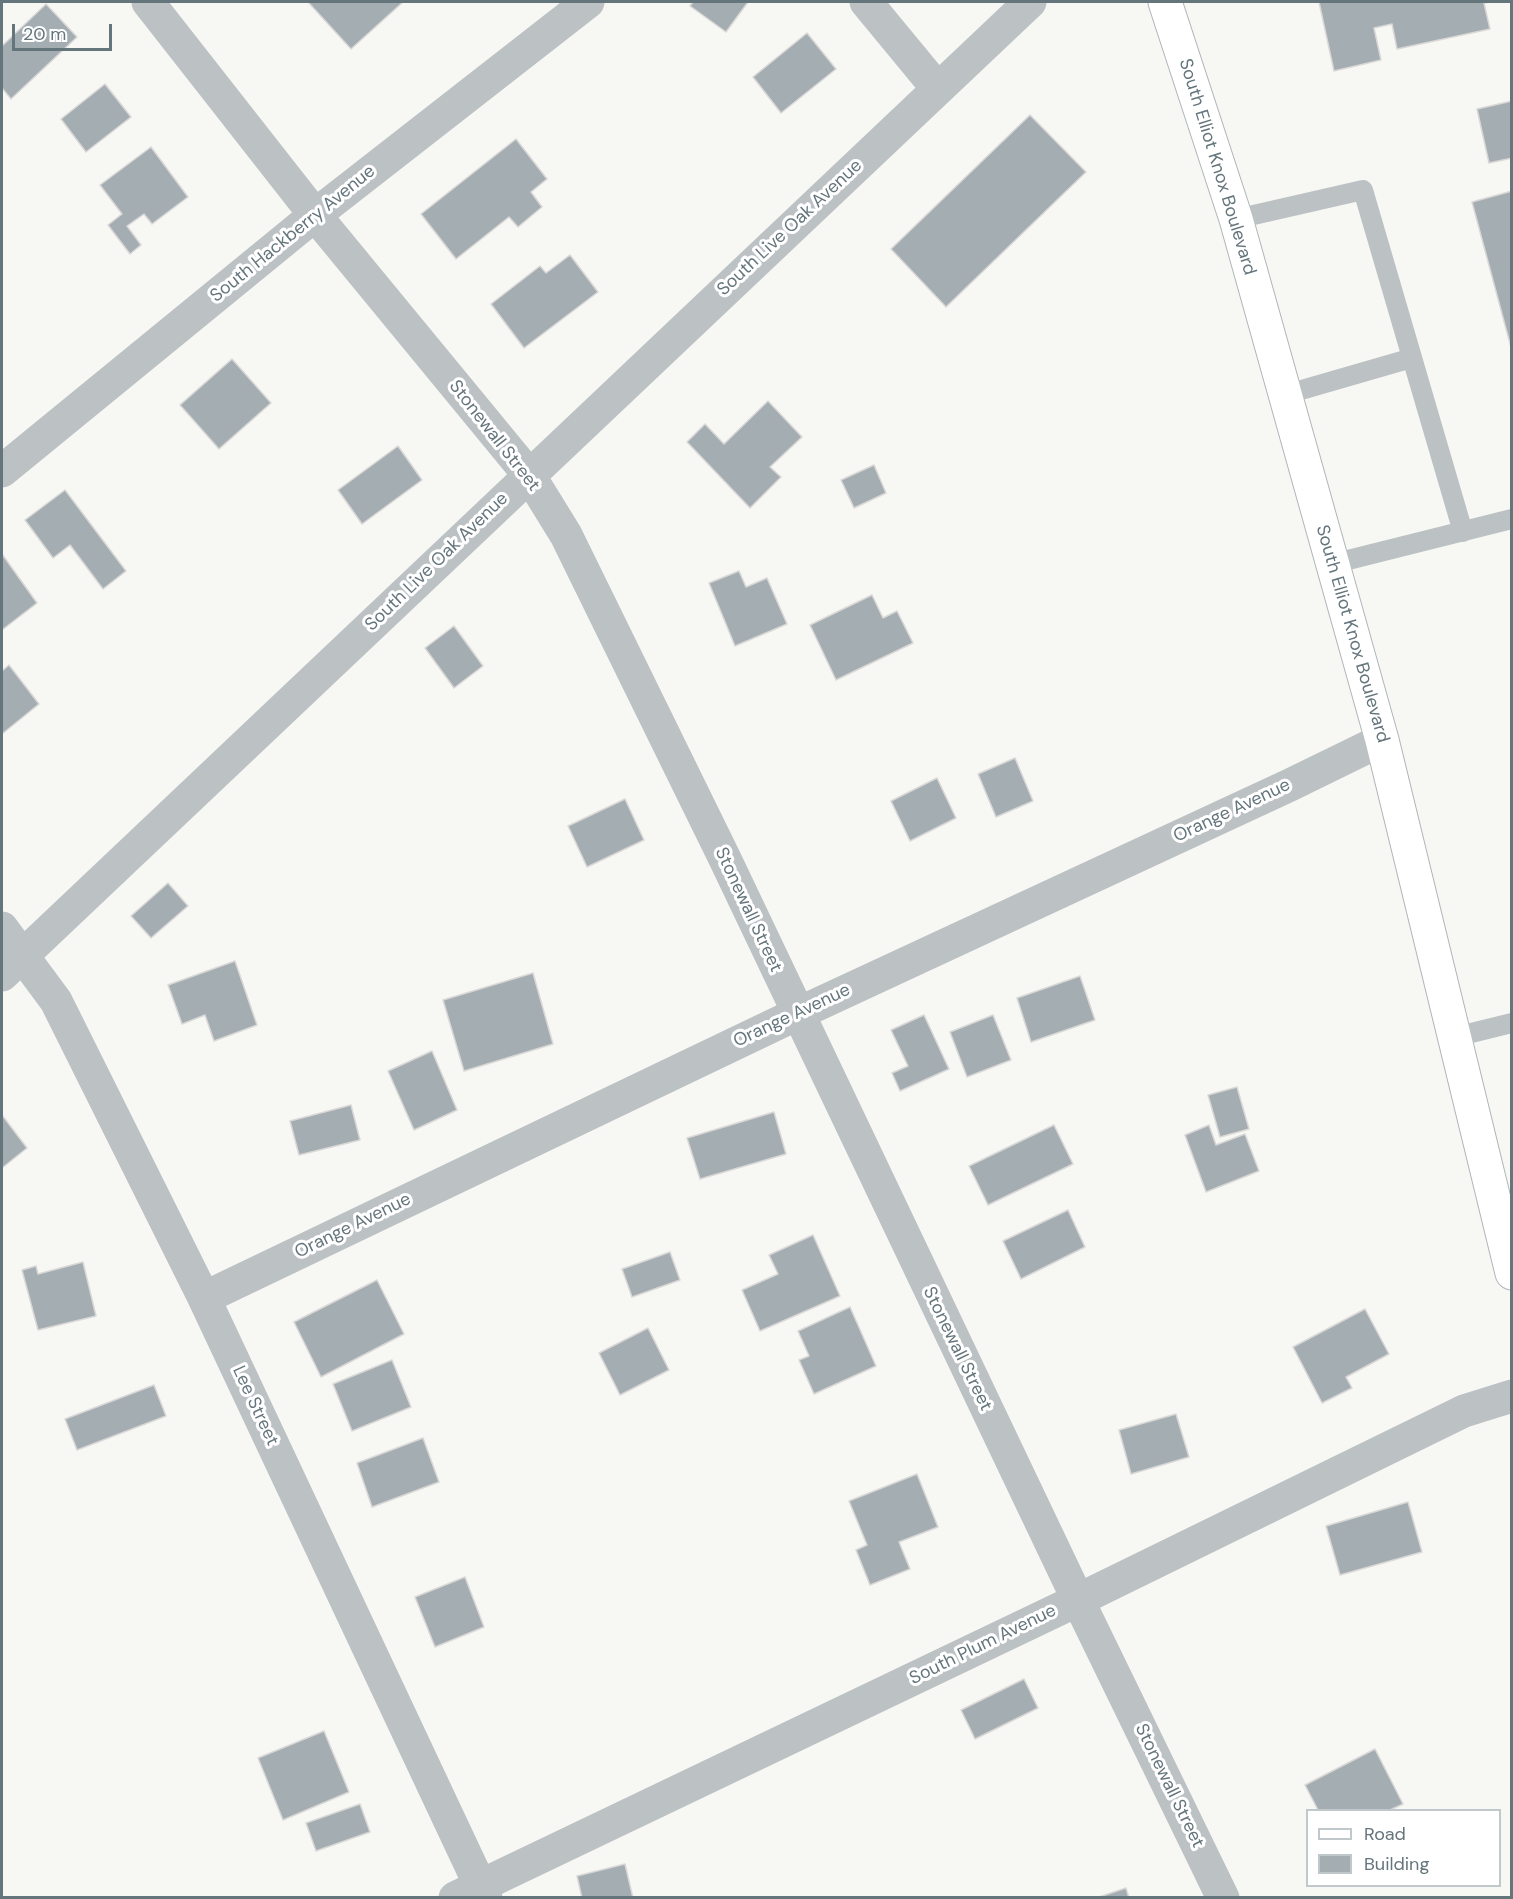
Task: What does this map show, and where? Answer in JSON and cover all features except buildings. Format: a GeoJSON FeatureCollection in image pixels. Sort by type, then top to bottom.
{"type":"FeatureCollection","features":[{"type":"Feature","properties":{"kind":"main road","name":"South Elliot Knox Boulevard"},"geometry":{"type":"LineString","coordinates":[[1166,2],[1236,219],[1382,740],[1512,1273]]}},
{"type":"Feature","properties":{"kind":"street","name":"Stonewall Street"},"geometry":{"type":"LineString","coordinates":[[148,2],[315,215],[529,475],[566,535],[725,859],[797,1014],[1223,1898]]}},
{"type":"Feature","properties":{"kind":"street","name":"South Hackberry Avenue"},"geometry":{"type":"LineString","coordinates":[[2,471],[315,215],[588,2]]}},
{"type":"Feature","properties":{"kind":"street"},"geometry":{"type":"LineString","coordinates":[[866,2],[937,88]]}},
{"type":"Feature","properties":{"kind":"street","name":"South Live Oak Avenue"},"geometry":{"type":"LineString","coordinates":[[12,965],[1030,2]]}},
{"type":"Feature","properties":{"kind":"street","name":"Orange Avenue"},"geometry":{"type":"LineString","coordinates":[[204,1298],[797,1014],[1382,740]]}},
{"type":"Feature","properties":{"kind":"street","name":"Lee Street"},"geometry":{"type":"LineString","coordinates":[[2,928],[12,965],[56,1001],[204,1298],[473,1894]]}},
{"type":"Feature","properties":{"kind":"street","name":"South Plum Avenue"},"geometry":{"type":"LineString","coordinates":[[473,1894],[1464,1411],[1512,1396]]}},
{"type":"Feature","properties":{"kind":"lane"},"geometry":{"type":"LineString","coordinates":[[1236,219],[1363,190],[1462,532]]}},
{"type":"Feature","properties":{"kind":"lane"},"geometry":{"type":"LineString","coordinates":[[1284,395],[1412,358]]}},
{"type":"Feature","properties":{"kind":"lane"},"geometry":{"type":"LineString","coordinates":[[1332,564],[1512,519]]}},
{"type":"Feature","properties":{"kind":"lane"},"geometry":{"type":"LineString","coordinates":[[1455,1037],[1512,1023]]}}]}
